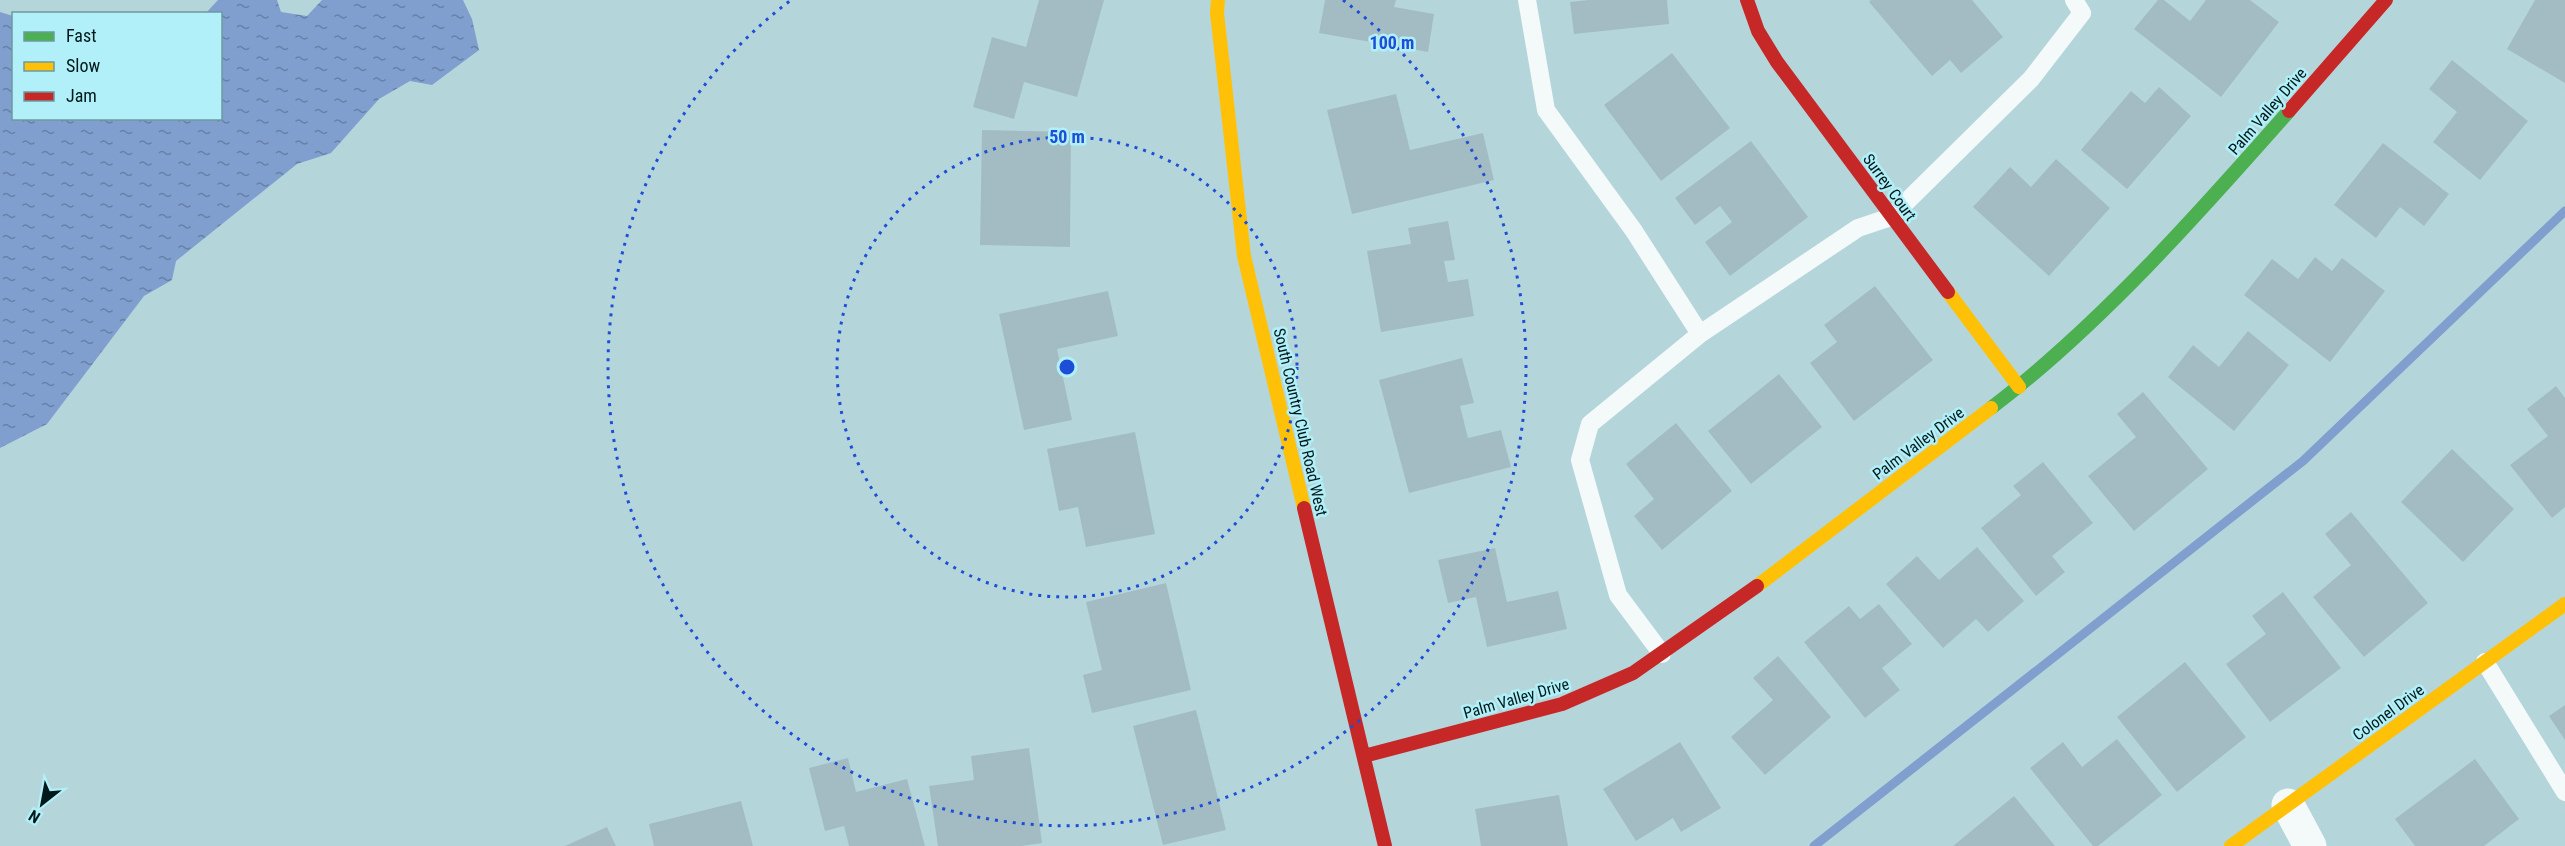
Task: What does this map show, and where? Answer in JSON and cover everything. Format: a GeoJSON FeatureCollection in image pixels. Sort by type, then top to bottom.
{"type":"FeatureCollection","features":[{"type":"Feature","properties":{"kind":"street","name":"South Country Club Road West"},"geometry":{"type":"LineString","coordinates":[[1218,0],[1217,13],[1244,256],[1364,756],[1382,845]]}},
{"type":"Feature","properties":{"kind":"street","name":"Surrey Court"},"geometry":{"type":"LineString","coordinates":[[1747,0],[1750,14],[1768,46],[1891,217],[2019,387]]}},
{"type":"Feature","properties":{"kind":"street","name":"Palm Valley Drive"},"geometry":{"type":"LineString","coordinates":[[1364,756],[1562,704],[1633,673],[1717,616],[2019,387],[2102,311],[2222,187],[2386,0]]}},
{"type":"Feature","properties":{"kind":"street","name":"Colonel Drive"},"geometry":{"type":"LineString","coordinates":[[2231,846],[2565,604]]}},
{"type":"Feature","properties":{"kind":"street"},"geometry":{"type":"LineString","coordinates":[[2288,806],[2310,846]]}},
{"type":"Feature","properties":{"kind":"lane"},"geometry":{"type":"LineString","coordinates":[[1527,0],[1546,110],[1634,231],[1701,334]]}},
{"type":"Feature","properties":{"kind":"lane"},"geometry":{"type":"LineString","coordinates":[[1662,654],[1618,595],[1580,460],[1590,424],[1701,334],[1858,228],[1891,217],[2031,79],[2082,13],[2074,0]]}},
{"type":"Feature","properties":{"kind":"lane"},"geometry":{"type":"LineString","coordinates":[[2485,662],[2565,792]]}},
{"type":"Feature","properties":{"kind":"water"},"geometry":{"type":"Polygon","coordinates":[[[218,0],[277,0],[281,12],[307,16],[322,0],[463,0],[472,19],[479,50],[432,85],[410,81],[379,99],[331,153],[297,164],[176,261],[172,280],[144,296],[47,424],[0,448],[0,12],[12,16],[12,120],[222,120],[222,12],[207,12],[218,0]]]}},
{"type":"Feature","properties":{"kind":"building"},"geometry":{"type":"Polygon","coordinates":[[[1039,0],[1104,0],[1077,97],[1024,82],[1014,119],[973,107],[992,37],[1026,47],[1039,0]]]}},
{"type":"Feature","properties":{"kind":"building"},"geometry":{"type":"Polygon","coordinates":[[[1325,0],[1396,0],[1394,7],[1434,14],[1428,52],[1319,33],[1325,0]]]}},
{"type":"Feature","properties":{"kind":"building"},"geometry":{"type":"Polygon","coordinates":[[[1667,0],[1669,24],[1574,34],[1570,2],[1667,0]]]}},
{"type":"Feature","properties":{"kind":"building"},"geometry":{"type":"Polygon","coordinates":[[[1871,0],[1972,0],[2003,37],[1961,73],[1950,60],[1932,76],[1869,2],[1871,0]]]}},
{"type":"Feature","properties":{"kind":"building"},"geometry":{"type":"Polygon","coordinates":[[[2158,0],[2164,0],[2190,21],[2206,0],[2250,0],[2279,22],[2221,97],[2134,29],[2158,0]]]}},
{"type":"Feature","properties":{"kind":"building"},"geometry":{"type":"Polygon","coordinates":[[[2535,0],[2565,0],[2565,83],[2507,49],[2535,0]]]}},
{"type":"Feature","properties":{"kind":"building"},"geometry":{"type":"Polygon","coordinates":[[[1672,53],[1730,128],[1661,181],[1604,105],[1672,53]]]}},
{"type":"Feature","properties":{"kind":"building"},"geometry":{"type":"Polygon","coordinates":[[[2452,60],[2528,121],[2480,180],[2433,142],[2457,112],[2429,89],[2452,60]]]}},
{"type":"Feature","properties":{"kind":"building"},"geometry":{"type":"Polygon","coordinates":[[[2159,87],[2191,116],[2127,189],[2081,150],[2131,91],[2145,103],[2159,87]]]}},
{"type":"Feature","properties":{"kind":"building"},"geometry":{"type":"Polygon","coordinates":[[[1396,94],[1410,150],[1483,133],[1494,180],[1352,214],[1327,110],[1396,94]]]}},
{"type":"Feature","properties":{"kind":"building"},"geometry":{"type":"Polygon","coordinates":[[[982,130],[1071,132],[1070,247],[980,245],[982,130]]]}},
{"type":"Feature","properties":{"kind":"building"},"geometry":{"type":"Polygon","coordinates":[[[1751,141],[1808,217],[1730,276],[1705,242],[1732,222],[1720,206],[1695,225],[1675,198],[1751,141]]]}},
{"type":"Feature","properties":{"kind":"building"},"geometry":{"type":"Polygon","coordinates":[[[2383,143],[2449,194],[2424,226],[2400,207],[2376,238],[2334,205],[2383,143]]]}},
{"type":"Feature","properties":{"kind":"building"},"geometry":{"type":"Polygon","coordinates":[[[2056,159],[2110,208],[2049,276],[1973,207],[2010,167],[2031,187],[2056,159]]]}},
{"type":"Feature","properties":{"kind":"building"},"geometry":{"type":"Polygon","coordinates":[[[1448,221],[1455,260],[1444,261],[1448,282],[1468,279],[1474,316],[1381,332],[1367,251],[1411,244],[1408,228],[1448,221]]]}},
{"type":"Feature","properties":{"kind":"building"},"geometry":{"type":"Polygon","coordinates":[[[2315,257],[2332,271],[2342,258],[2385,291],[2330,362],[2244,295],[2272,259],[2298,279],[2315,257]]]}},
{"type":"Feature","properties":{"kind":"building"},"geometry":{"type":"Polygon","coordinates":[[[1875,286],[1933,360],[1854,421],[1810,363],[1837,342],[1824,325],[1875,286]]]}},
{"type":"Feature","properties":{"kind":"building"},"geometry":{"type":"Polygon","coordinates":[[[1108,291],[1118,336],[1057,349],[1072,420],[1024,430],[999,314],[1108,291]]]}},
{"type":"Feature","properties":{"kind":"building"},"geometry":{"type":"Polygon","coordinates":[[[2248,331],[2289,365],[2234,431],[2168,377],[2193,345],[2219,367],[2248,331]]]}},
{"type":"Feature","properties":{"kind":"building"},"geometry":{"type":"Polygon","coordinates":[[[1462,358],[1474,403],[1460,406],[1468,438],[1501,430],[1511,467],[1409,493],[1379,380],[1462,358]]]}},
{"type":"Feature","properties":{"kind":"building"},"geometry":{"type":"Polygon","coordinates":[[[1779,374],[1822,427],[1751,484],[1708,431],[1779,374]]]}},
{"type":"Feature","properties":{"kind":"building"},"geometry":{"type":"Polygon","coordinates":[[[2556,386],[2565,398],[2565,507],[2552,518],[2510,465],[2548,436],[2527,409],[2556,386]]]}},
{"type":"Feature","properties":{"kind":"building"},"geometry":{"type":"Polygon","coordinates":[[[2143,392],[2208,469],[2134,531],[2088,476],[2136,437],[2117,414],[2143,392]]]}},
{"type":"Feature","properties":{"kind":"building"},"geometry":{"type":"Polygon","coordinates":[[[1676,423],[1732,491],[1662,550],[1634,516],[1654,499],[1626,464],[1676,423]]]}},
{"type":"Feature","properties":{"kind":"building"},"geometry":{"type":"Polygon","coordinates":[[[1135,432],[1155,534],[1086,547],[1078,507],[1059,511],[1047,449],[1135,432]]]}},
{"type":"Feature","properties":{"kind":"building"},"geometry":{"type":"Polygon","coordinates":[[[2452,449],[2514,509],[2463,562],[2401,502],[2452,449]]]}},
{"type":"Feature","properties":{"kind":"building"},"geometry":{"type":"Polygon","coordinates":[[[2043,462],[2093,523],[2052,556],[2065,572],[2036,596],[1981,528],[2021,495],[2013,486],[2043,462]]]}},
{"type":"Feature","properties":{"kind":"building"},"geometry":{"type":"Polygon","coordinates":[[[2351,512],[2428,603],[2364,657],[2313,597],[2351,565],[2325,534],[2351,512]]]}},
{"type":"Feature","properties":{"kind":"building"},"geometry":{"type":"Polygon","coordinates":[[[1977,547],[2024,601],[1988,632],[1976,619],[1943,648],[1886,584],[1917,556],[1939,580],[1977,547]]]}},
{"type":"Feature","properties":{"kind":"building"},"geometry":{"type":"Polygon","coordinates":[[[1495,548],[1507,602],[1558,591],[1567,629],[1487,647],[1476,597],[1448,603],[1438,560],[1495,548]]]}},
{"type":"Feature","properties":{"kind":"building"},"geometry":{"type":"Polygon","coordinates":[[[1166,583],[1191,690],[1092,713],[1083,675],[1102,670],[1086,602],[1166,583]]]}},
{"type":"Feature","properties":{"kind":"building"},"geometry":{"type":"Polygon","coordinates":[[[2283,592],[2341,668],[2270,722],[2226,664],[2266,634],[2252,616],[2283,592]]]}},
{"type":"Feature","properties":{"kind":"building"},"geometry":{"type":"Polygon","coordinates":[[[1879,604],[1912,644],[1882,668],[1900,690],[1865,718],[1804,642],[1849,606],[1860,619],[1879,604]]]}},
{"type":"Feature","properties":{"kind":"building"},"geometry":{"type":"Polygon","coordinates":[[[1778,656],[1831,717],[1765,775],[1731,737],[1773,700],[1753,678],[1778,656]]]}},
{"type":"Feature","properties":{"kind":"building"},"geometry":{"type":"Polygon","coordinates":[[[2185,662],[2246,737],[2177,792],[2117,717],[2185,662]]]}},
{"type":"Feature","properties":{"kind":"building"},"geometry":{"type":"Polygon","coordinates":[[[2565,705],[2565,740],[2549,716],[2565,705]]]}},
{"type":"Feature","properties":{"kind":"building"},"geometry":{"type":"Polygon","coordinates":[[[1196,710],[1226,830],[1163,845],[1133,726],[1196,710]]]}},
{"type":"Feature","properties":{"kind":"building"},"geometry":{"type":"Polygon","coordinates":[[[2117,739],[2162,795],[2098,846],[2093,846],[2030,768],[2063,742],[2082,767],[2117,739]]]}},
{"type":"Feature","properties":{"kind":"building"},"geometry":{"type":"Polygon","coordinates":[[[1680,742],[1721,808],[1681,832],[1673,818],[1636,841],[1603,789],[1680,742]]]}},
{"type":"Feature","properties":{"kind":"building"},"geometry":{"type":"Polygon","coordinates":[[[1029,748],[1042,843],[1021,846],[938,846],[929,786],[974,780],[971,756],[1029,748]]]}},
{"type":"Feature","properties":{"kind":"building"},"geometry":{"type":"Polygon","coordinates":[[[848,758],[856,792],[907,779],[925,846],[849,846],[844,826],[825,831],[809,768],[848,758]]]}},
{"type":"Feature","properties":{"kind":"building"},"geometry":{"type":"Polygon","coordinates":[[[2475,759],[2519,819],[2484,846],[2415,846],[2395,819],[2475,759]]]}},
{"type":"Feature","properties":{"kind":"building"},"geometry":{"type":"Polygon","coordinates":[[[1559,795],[1568,846],[1481,846],[1475,809],[1559,795]]]}},
{"type":"Feature","properties":{"kind":"building"},"geometry":{"type":"Polygon","coordinates":[[[2014,796],[2055,846],[1953,846],[2014,796]]]}},
{"type":"Feature","properties":{"kind":"building"},"geometry":{"type":"Polygon","coordinates":[[[741,801],[753,846],[654,846],[649,824],[741,801]]]}},
{"type":"Feature","properties":{"kind":"building"},"geometry":{"type":"Polygon","coordinates":[[[607,827],[616,846],[565,846],[607,827]]]}},
{"type":"Feature","properties":{"kind":"waterway"},"geometry":{"type":"LineString","coordinates":[[1814,846],[2303,461],[2565,211]]}},
{"type":"Feature","properties":{"kind":"traffic: fast"},"geometry":{"type":"LineString","coordinates":[[1991,408],[2031,376],[2109,305],[2184,228],[2289,111]]}},
{"type":"Feature","properties":{"kind":"traffic: slow"},"geometry":{"type":"LineString","coordinates":[[1218,0],[1217,13],[1244,256],[1304,508]]}},
{"type":"Feature","properties":{"kind":"traffic: slow"},"geometry":{"type":"LineString","coordinates":[[1948,292],[2019,387]]}},
{"type":"Feature","properties":{"kind":"traffic: slow"},"geometry":{"type":"LineString","coordinates":[[1757,586],[1991,408]]}},
{"type":"Feature","properties":{"kind":"traffic: slow"},"geometry":{"type":"LineString","coordinates":[[2231,846],[2565,604]]}},
{"type":"Feature","properties":{"kind":"traffic: jam"},"geometry":{"type":"LineString","coordinates":[[1747,0],[1758,31],[1777,62],[1948,292]]}},
{"type":"Feature","properties":{"kind":"traffic: jam"},"geometry":{"type":"LineString","coordinates":[[2289,111],[2386,0]]}},
{"type":"Feature","properties":{"kind":"traffic: jam"},"geometry":{"type":"LineString","coordinates":[[1304,508],[1385,846]]}},
{"type":"Feature","properties":{"kind":"traffic: jam"},"geometry":{"type":"LineString","coordinates":[[1364,756],[1562,704],[1633,673],[1757,586]]}}]}
